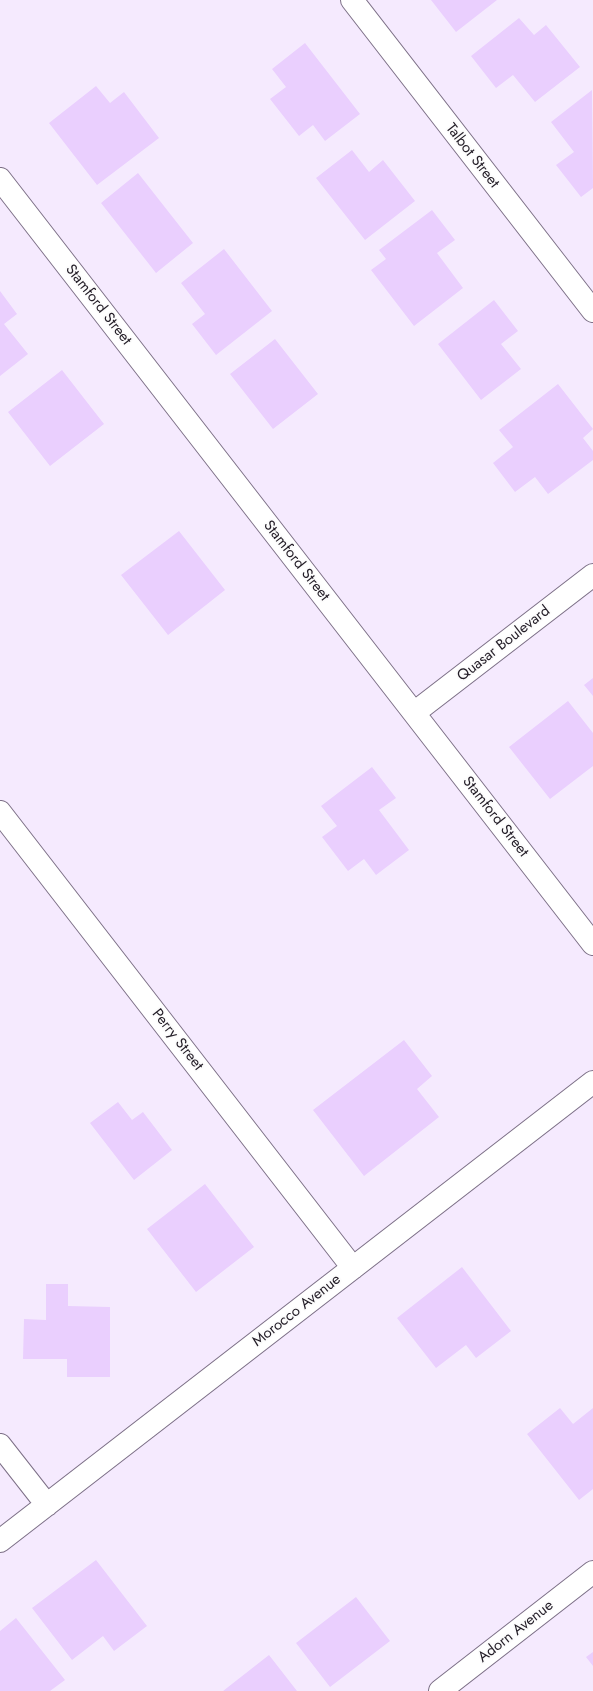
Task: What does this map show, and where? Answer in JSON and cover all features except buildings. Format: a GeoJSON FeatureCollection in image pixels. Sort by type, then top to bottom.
{"type":"FeatureCollection","features":[{"type":"Feature","properties":{"kind":"street","name":"Talbot Street"},"geometry":{"type":"LineString","coordinates":[[352,0],[593,311]]}},
{"type":"Feature","properties":{"kind":"street","name":"Stamford Street"},"geometry":{"type":"LineString","coordinates":[[0,179],[593,944]]}},
{"type":"Feature","properties":{"kind":"street","name":"Quasar Boulevard"},"geometry":{"type":"LineString","coordinates":[[414,713],[593,575]]}},
{"type":"Feature","properties":{"kind":"street","name":"Perry Street"},"geometry":{"type":"LineString","coordinates":[[0,812],[353,1268]]}},
{"type":"Feature","properties":{"kind":"street","name":"Morocco Avenue"},"geometry":{"type":"LineString","coordinates":[[0,1541],[593,1082]]}},
{"type":"Feature","properties":{"kind":"street"},"geometry":{"type":"LineString","coordinates":[[0,1445],[47,1505]]}},
{"type":"Feature","properties":{"kind":"street","name":"Adorn Avenue"},"geometry":{"type":"LineString","coordinates":[[440,1691],[593,1572]]}}]}
